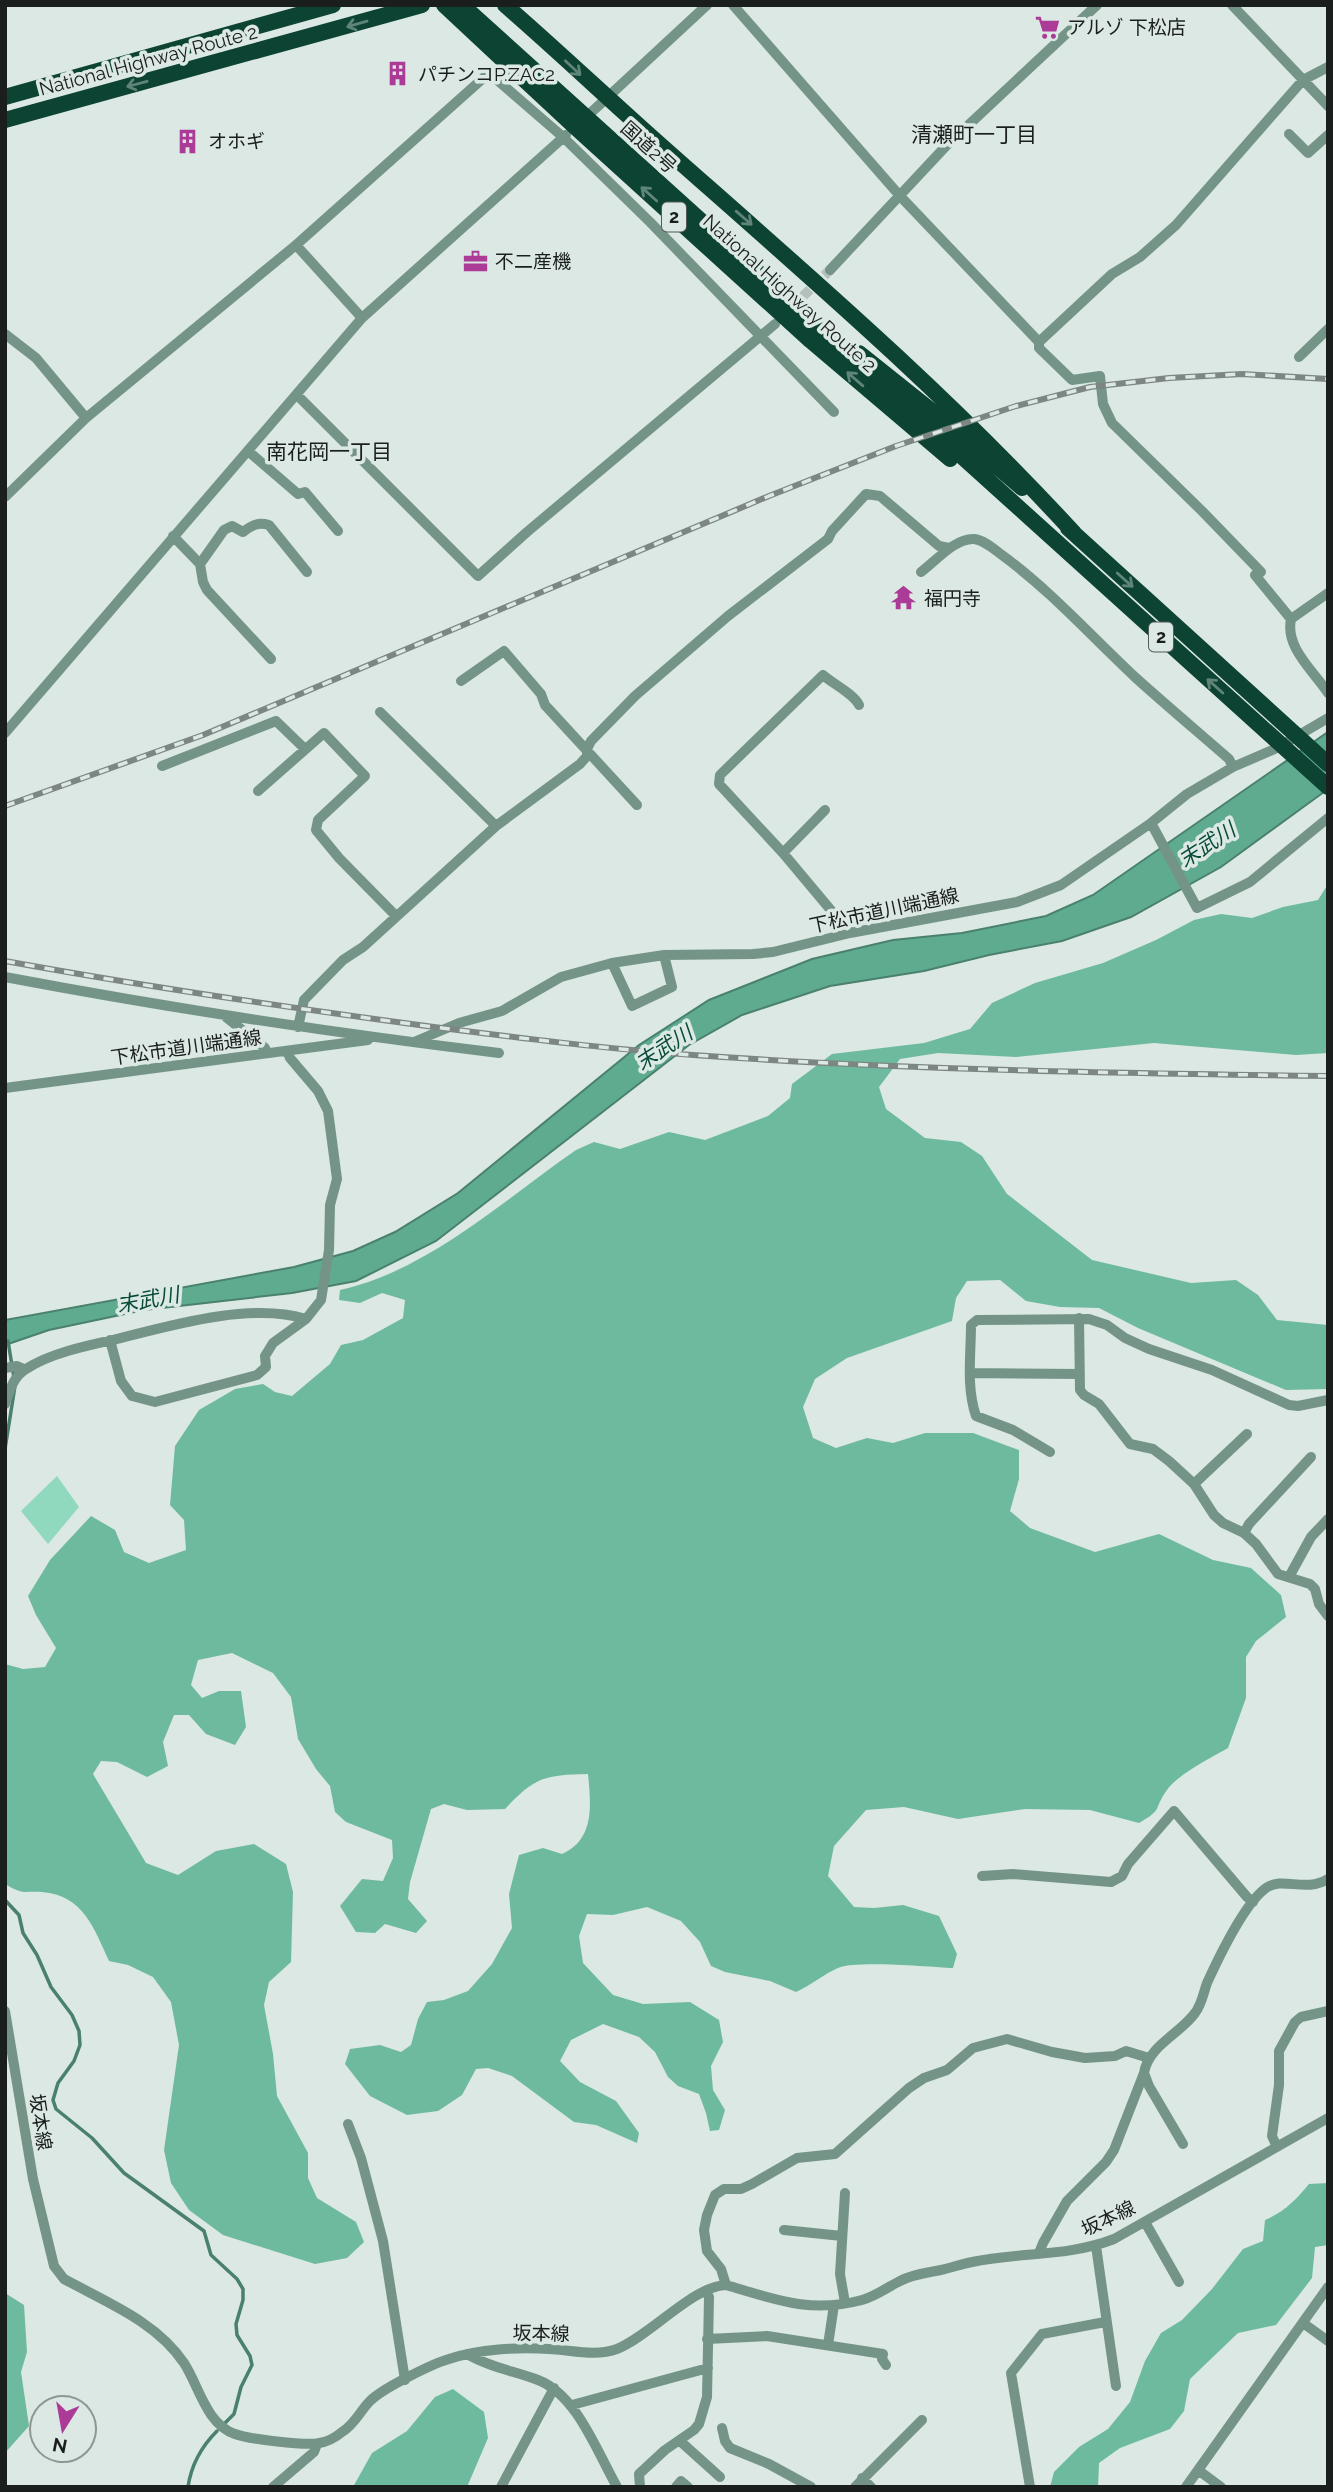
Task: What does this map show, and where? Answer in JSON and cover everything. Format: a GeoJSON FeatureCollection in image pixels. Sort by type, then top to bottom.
{"type":"FeatureCollection","features":[{"type":"Feature","properties":{"kind":"highway","name":"National Highway Route 2"},"geometry":{"type":"LineString","coordinates":[[5,120],[422,5]]}},
{"type":"Feature","properties":{"kind":"highway","name":"National Highway Route 2"},"geometry":{"type":"LineString","coordinates":[[444,5],[569,132],[811,341],[914,423],[947,442],[1074,534]]}},
{"type":"Feature","properties":{"kind":"highway","name":"国道2号"},"geometry":{"type":"LineString","coordinates":[[462,5],[737,256],[810,319]]}},
{"type":"Feature","properties":{"kind":"highway","name":"National Highway Route 2"},"geometry":{"type":"LineString","coordinates":[[505,5],[606,98],[798,265],[955,409],[1074,534],[1328,764]]}},
{"type":"Feature","properties":{"kind":"highway","name":"National Highway Route 2"},"geometry":{"type":"LineString","coordinates":[[5,97],[328,6]]}},
{"type":"Feature","properties":{"kind":"highway","name":"National Highway Route 2"},"geometry":{"type":"LineString","coordinates":[[810,319],[914,423]]}},
{"type":"Feature","properties":{"kind":"highway","name":"National Highway Route 2"},"geometry":{"type":"LineString","coordinates":[[810,319],[873,363],[938,416],[947,442],[1328,787]]}},
{"type":"Feature","properties":{"kind":"street"},"geometry":{"type":"LineString","coordinates":[[5,733],[362,318],[707,5]]}},
{"type":"Feature","properties":{"kind":"street"},"geometry":{"type":"LineString","coordinates":[[733,5],[900,195],[1038,342],[1039,348],[1072,380],[1100,376],[1103,404],[1112,424],[1246,554],[1261,572],[1255,575],[1291,619],[1290,634],[1298,653],[1328,693]]}},
{"type":"Feature","properties":{"kind":"street"},"geometry":{"type":"LineString","coordinates":[[830,270],[946,146],[1097,5]]}},
{"type":"Feature","properties":{"kind":"street"},"geometry":{"type":"LineString","coordinates":[[1232,5],[1328,106]]}},
{"type":"Feature","properties":{"kind":"street"},"geometry":{"type":"LineString","coordinates":[[1240,14],[1250,5]]}},
{"type":"Feature","properties":{"kind":"street"},"geometry":{"type":"LineString","coordinates":[[1038,342],[1112,274],[1140,257],[1176,225],[1303,80],[1328,67]]}},
{"type":"Feature","properties":{"kind":"street"},"geometry":{"type":"LineString","coordinates":[[5,497],[86,418],[296,245],[489,73],[569,132],[650,222],[834,412]]}},
{"type":"Feature","properties":{"kind":"street"},"geometry":{"type":"LineString","coordinates":[[1289,134],[1308,153],[1328,135]]}},
{"type":"Feature","properties":{"kind":"street"},"geometry":{"type":"LineString","coordinates":[[296,245],[362,318]]}},
{"type":"Feature","properties":{"kind":"street"},"geometry":{"type":"LineString","coordinates":[[297,395],[478,576],[775,324]]}},
{"type":"Feature","properties":{"kind":"street"},"geometry":{"type":"LineString","coordinates":[[1299,356],[1328,329]]}},
{"type":"Feature","properties":{"kind":"street"},"geometry":{"type":"LineString","coordinates":[[5,334],[36,358],[86,418]]}},
{"type":"Feature","properties":{"kind":"street"},"geometry":{"type":"LineString","coordinates":[[248,451],[298,494],[305,492],[338,531]]}},
{"type":"Feature","properties":{"kind":"street"},"geometry":{"type":"LineString","coordinates":[[298,1027],[304,1000],[343,960],[363,947],[496,826],[580,764],[587,757],[587,748],[635,696],[728,616],[828,539],[832,531],[866,494],[880,496],[939,545],[949,548]]}},
{"type":"Feature","properties":{"kind":"street"},"geometry":{"type":"LineString","coordinates":[[200,564],[224,530],[232,526],[243,532],[252,525],[261,523],[269,525],[307,572]]}},
{"type":"Feature","properties":{"kind":"street"},"geometry":{"type":"LineString","coordinates":[[173,536],[200,564],[207,590],[271,659]]}},
{"type":"Feature","properties":{"kind":"street"},"geometry":{"type":"LineString","coordinates":[[921,572],[949,548],[970,539],[978,539],[1028,574],[1062,604],[1134,676],[1229,759],[1233,767]]}},
{"type":"Feature","properties":{"kind":"street"},"geometry":{"type":"LineString","coordinates":[[1291,619],[1328,593]]}},
{"type":"Feature","properties":{"kind":"street"},"geometry":{"type":"LineString","coordinates":[[461,681],[504,652],[541,694],[545,705],[637,805]]}},
{"type":"Feature","properties":{"kind":"street"},"geometry":{"type":"LineString","coordinates":[[850,933],[783,853],[719,784],[720,775],[823,674],[838,688],[856,698],[859,705]]}},
{"type":"Feature","properties":{"kind":"street"},"geometry":{"type":"LineString","coordinates":[[380,712],[496,826]]}},
{"type":"Feature","properties":{"kind":"street","name":"下松市道川端通線"},"geometry":{"type":"LineString","coordinates":[[414,1042],[460,1023],[502,1011],[561,977],[612,963],[664,955],[753,954],[1017,902],[1061,885],[1153,826],[1188,794],[1233,767],[1277,747],[1328,718]]}},
{"type":"Feature","properties":{"kind":"street"},"geometry":{"type":"LineString","coordinates":[[162,766],[276,721],[305,749]]}},
{"type":"Feature","properties":{"kind":"street"},"geometry":{"type":"LineString","coordinates":[[258,791],[324,733],[365,775],[318,820],[316,830],[339,858],[396,916]]}},
{"type":"Feature","properties":{"kind":"street"},"geometry":{"type":"LineString","coordinates":[[783,853],[825,810]]}},
{"type":"Feature","properties":{"kind":"street"},"geometry":{"type":"LineString","coordinates":[[1153,826],[1197,908],[1250,882],[1328,818]]}},
{"type":"Feature","properties":{"kind":"street"},"geometry":{"type":"LineString","coordinates":[[612,963],[632,1006],[672,987],[664,955]]}},
{"type":"Feature","properties":{"kind":"street"},"geometry":{"type":"LineString","coordinates":[[5,977],[226,1017],[499,1053]]}},
{"type":"Feature","properties":{"kind":"street"},"geometry":{"type":"LineString","coordinates":[[226,1017],[265,1048],[267,1053]]}},
{"type":"Feature","properties":{"kind":"street","name":"下松市道川端通線"},"geometry":{"type":"LineString","coordinates":[[5,1088],[367,1041],[371,1038]]}},
{"type":"Feature","properties":{"kind":"street"},"geometry":{"type":"LineString","coordinates":[[110,1340],[121,1381],[132,1396],[155,1402],[257,1375],[266,1367],[265,1356],[273,1343],[306,1319],[321,1300],[329,1250],[330,1205],[337,1179],[330,1122],[318,1091],[287,1051]]}},
{"type":"Feature","properties":{"kind":"street"},"geometry":{"type":"LineString","coordinates":[[5,1404],[14,1368],[89,1345],[214,1317],[273,1313],[306,1319]]}},
{"type":"Feature","properties":{"kind":"street"},"geometry":{"type":"LineString","coordinates":[[1079,1318],[1080,1390],[1084,1395],[1099,1404],[1130,1444],[1153,1449],[1194,1484],[1214,1515],[1223,1523],[1244,1533],[1256,1544],[1278,1574],[1310,1584],[1328,1616]]}},
{"type":"Feature","properties":{"kind":"street"},"geometry":{"type":"LineString","coordinates":[[1050,1452],[1013,1430],[976,1416],[970,1399],[970,1373],[971,1325],[977,1320],[1079,1318],[1107,1325],[1125,1338],[1149,1349],[1212,1370],[1289,1405],[1298,1406],[1328,1400]]}},
{"type":"Feature","properties":{"kind":"street"},"geometry":{"type":"LineString","coordinates":[[970,1373],[1080,1374]]}},
{"type":"Feature","properties":{"kind":"street"},"geometry":{"type":"LineString","coordinates":[[1194,1484],[1247,1434]]}},
{"type":"Feature","properties":{"kind":"street"},"geometry":{"type":"LineString","coordinates":[[1244,1533],[1249,1524],[1311,1457]]}},
{"type":"Feature","properties":{"kind":"street"},"geometry":{"type":"LineString","coordinates":[[1289,1577],[1311,1537],[1328,1520]]}},
{"type":"Feature","properties":{"kind":"street"},"geometry":{"type":"LineString","coordinates":[[982,1876],[1013,1874],[1111,1882],[1122,1876],[1128,1864],[1174,1811],[1253,1902]]}},
{"type":"Feature","properties":{"kind":"street"},"geometry":{"type":"LineString","coordinates":[[1040,2253],[1042,2243],[1067,2201],[1106,2162],[1114,2150],[1149,2058],[1202,2003],[1209,1978],[1243,1914],[1265,1889],[1273,1884],[1310,1887],[1328,1879]]}},
{"type":"Feature","properties":{"kind":"street","name":"坂本線"},"geometry":{"type":"LineString","coordinates":[[5,2011],[33,2179],[54,2266],[64,2279],[159,2333],[173,2347],[212,2417],[225,2429],[236,2435],[317,2444],[344,2431],[371,2400],[448,2359],[467,2354],[515,2349],[595,2353],[615,2350],[706,2291],[726,2285],[775,2301],[801,2306],[840,2304],[878,2294],[914,2275],[971,2262],[1076,2251],[1096,2246],[1145,2222],[1328,2119]]}},
{"type":"Feature","properties":{"kind":"street"},"geometry":{"type":"LineString","coordinates":[[1277,2147],[1272,2136],[1279,2085],[1279,2051],[1301,2017],[1328,2011]]}},
{"type":"Feature","properties":{"kind":"street"},"geometry":{"type":"LineString","coordinates":[[726,2285],[721,2269],[707,2251],[704,2230],[715,2194],[724,2189],[741,2189],[797,2158],[835,2154],[909,2088],[924,2078],[947,2070],[973,2048],[1007,2039],[1085,2058],[1115,2056],[1126,2051],[1149,2058]]}},
{"type":"Feature","properties":{"kind":"street"},"geometry":{"type":"LineString","coordinates":[[1144,2073],[1183,2144]]}},
{"type":"Feature","properties":{"kind":"street"},"geometry":{"type":"LineString","coordinates":[[348,2124],[361,2158],[383,2241],[405,2380]]}},
{"type":"Feature","properties":{"kind":"street"},"geometry":{"type":"LineString","coordinates":[[828,2345],[840,2304],[845,2193]]}},
{"type":"Feature","properties":{"kind":"street"},"geometry":{"type":"LineString","coordinates":[[1145,2222],[1179,2282]]}},
{"type":"Feature","properties":{"kind":"street"},"geometry":{"type":"LineString","coordinates":[[784,2230],[842,2236]]}},
{"type":"Feature","properties":{"kind":"street"},"geometry":{"type":"LineString","coordinates":[[1096,2246],[1116,2386]]}},
{"type":"Feature","properties":{"kind":"street"},"geometry":{"type":"LineString","coordinates":[[1186,2487],[1328,2287]]}},
{"type":"Feature","properties":{"kind":"street"},"geometry":{"type":"LineString","coordinates":[[640,2487],[639,2474],[699,2424],[707,2397],[709,2297],[706,2291]]}},
{"type":"Feature","properties":{"kind":"street"},"geometry":{"type":"LineString","coordinates":[[1030,2487],[1011,2373],[1042,2334],[1105,2322]]}},
{"type":"Feature","properties":{"kind":"street"},"geometry":{"type":"LineString","coordinates":[[1303,2323],[1328,2341]]}},
{"type":"Feature","properties":{"kind":"street"},"geometry":{"type":"LineString","coordinates":[[707,2339],[767,2336],[883,2354],[882,2359],[886,2365]]}},
{"type":"Feature","properties":{"kind":"street"},"geometry":{"type":"LineString","coordinates":[[467,2354],[480,2362],[554,2388],[572,2405],[617,2487]]}},
{"type":"Feature","properties":{"kind":"street"},"geometry":{"type":"LineString","coordinates":[[572,2405],[708,2368]]}},
{"type":"Feature","properties":{"kind":"street"},"geometry":{"type":"LineString","coordinates":[[501,2487],[554,2388]]}},
{"type":"Feature","properties":{"kind":"street"},"geometry":{"type":"LineString","coordinates":[[855,2487],[922,2420]]}},
{"type":"Feature","properties":{"kind":"street"},"geometry":{"type":"LineString","coordinates":[[722,2428],[724,2441],[730,2448],[769,2464],[811,2487]]}},
{"type":"Feature","properties":{"kind":"street"},"geometry":{"type":"LineString","coordinates":[[680,2441],[720,2477]]}},
{"type":"Feature","properties":{"kind":"street"},"geometry":{"type":"LineString","coordinates":[[273,2487],[314,2452],[317,2444]]}},
{"type":"Feature","properties":{"kind":"street"},"geometry":{"type":"LineString","coordinates":[[1198,2470],[1221,2487]]}},
{"type":"Feature","properties":{"kind":"street"},"geometry":{"type":"LineString","coordinates":[[862,2478],[871,2487]]}},
{"type":"Feature","properties":{"kind":"street"},"geometry":{"type":"LineString","coordinates":[[676,2487],[681,2481],[688,2487]]}},
{"type":"Feature","properties":{"kind":"shaded area"},"geometry":{"type":"Polygon","coordinates":[[[1328,884],[1328,1053],[1296,1055],[1154,1043],[1016,1057],[938,1053],[900,1059],[879,1087],[886,1109],[925,1138],[961,1142],[982,1156],[1007,1194],[1092,1260],[1191,1283],[1236,1280],[1258,1295],[1277,1320],[1328,1325],[1328,1389],[1286,1390],[1138,1328],[1099,1308],[1060,1307],[1026,1301],[1000,1280],[967,1281],[956,1298],[952,1321],[847,1358],[815,1379],[803,1407],[813,1438],[836,1448],[867,1438],[893,1443],[925,1433],[973,1433],[1019,1450],[1019,1479],[1010,1511],[1030,1528],[1095,1552],[1159,1534],[1213,1560],[1251,1568],[1281,1595],[1286,1617],[1256,1641],[1246,1657],[1246,1698],[1228,1748],[1178,1778],[1167,1790],[1155,1811],[1139,1823],[1090,1810],[1025,1809],[958,1819],[904,1807],[866,1810],[834,1846],[828,1876],[854,1907],[903,1905],[939,1916],[957,1954],[953,1968],[860,1964],[833,1970],[796,1992],[770,1981],[725,1972],[711,1966],[700,1942],[681,1921],[647,1907],[613,1915],[587,1914],[579,1936],[583,1963],[613,1995],[643,2004],[690,2002],[719,2020],[723,2042],[711,2066],[713,2090],[725,2110],[719,2130],[710,2131],[699,2094],[678,2086],[668,2077],[655,2052],[639,2037],[603,2024],[571,2040],[560,2061],[580,2082],[616,2101],[639,2133],[637,2143],[596,2125],[574,2122],[512,2076],[488,2068],[476,2069],[462,2095],[438,2111],[407,2115],[370,2096],[345,2064],[350,2049],[380,2045],[401,2052],[411,2045],[418,2019],[427,2002],[444,2000],[468,1991],[492,1964],[512,1928],[509,1894],[519,1855],[543,1848],[562,1854],[580,1840],[586,1830],[590,1809],[588,1774],[561,1775],[541,1780],[524,1790],[505,1809],[467,1810],[444,1804],[431,1809],[410,1882],[408,1899],[427,1921],[416,1933],[385,1924],[375,1933],[356,1932],[340,1906],[362,1879],[383,1881],[393,1858],[392,1840],[346,1822],[335,1812],[330,1786],[298,1739],[291,1697],[273,1673],[232,1653],[198,1660],[191,1685],[202,1698],[219,1691],[241,1691],[246,1727],[235,1745],[206,1734],[189,1715],[174,1715],[163,1742],[168,1766],[147,1777],[117,1762],[101,1761],[93,1774],[146,1863],[178,1875],[216,1851],[254,1844],[286,1864],[293,1892],[291,1962],[269,1982],[264,2005],[277,2096],[308,2153],[308,2178],[317,2198],[356,2222],[364,2242],[347,2258],[315,2264],[223,2235],[189,2210],[171,2183],[164,2150],[179,2045],[171,2002],[153,1977],[128,1965],[109,1961],[92,1925],[68,1899],[56,1894],[20,1891],[5,1884],[5,1664],[23,1669],[45,1667],[56,1648],[28,1596],[50,1560],[91,1516],[115,1530],[124,1552],[149,1563],[186,1550],[184,1520],[170,1505],[175,1446],[199,1410],[235,1389],[263,1384],[275,1392],[292,1396],[330,1364],[341,1345],[363,1340],[403,1318],[405,1300],[382,1293],[360,1303],[339,1300],[340,1290],[372,1281],[434,1251],[576,1150],[594,1142],[620,1149],[669,1132],[705,1140],[768,1116],[790,1098],[792,1084],[832,1054],[924,1043],[970,1029],[992,1003],[1035,983],[1103,963],[1194,920],[1221,914],[1252,918],[1283,907],[1318,900],[1328,884]]]}},
{"type":"Feature","properties":{"kind":"shaded area"},"geometry":{"type":"Polygon","coordinates":[[[57,1476],[79,1507],[48,1544],[21,1511],[57,1476]]]}},
{"type":"Feature","properties":{"kind":"shaded area"},"geometry":{"type":"Polygon","coordinates":[[[1328,2183],[1328,2245],[1315,2247],[1312,2278],[1276,2325],[1238,2333],[1190,2379],[1184,2411],[1170,2429],[1120,2448],[1099,2463],[1098,2487],[1050,2487],[1054,2472],[1079,2447],[1108,2429],[1130,2402],[1145,2361],[1161,2333],[1182,2320],[1212,2289],[1243,2249],[1263,2241],[1265,2220],[1289,2205],[1309,2184],[1328,2183]]]}},
{"type":"Feature","properties":{"kind":"shaded area"},"geometry":{"type":"Polygon","coordinates":[[[5,2293],[24,2305],[27,2352],[21,2372],[28,2427],[5,2453],[5,2293]]]}},
{"type":"Feature","properties":{"kind":"shaded area"},"geometry":{"type":"Polygon","coordinates":[[[453,2389],[484,2412],[488,2438],[467,2487],[353,2487],[372,2453],[407,2431],[435,2397],[453,2389]]]}},
{"type":"Feature","properties":{"kind":"water","name":"末武川"},"geometry":{"type":"Polygon","coordinates":[[[1328,732],[1328,789],[1221,867],[1131,917],[1062,941],[924,971],[830,986],[742,1015],[689,1045],[436,1241],[356,1281],[292,1293],[144,1310],[49,1330],[5,1345],[5,1320],[294,1267],[353,1251],[395,1232],[458,1193],[639,1045],[709,1000],[812,959],[893,940],[962,933],[1046,916],[1093,895],[1328,732]]]}},
{"type":"Feature","properties":{"kind":"waterway"},"geometry":{"type":"LineString","coordinates":[[8,1341],[14,1378]]}},
{"type":"Feature","properties":{"kind":"waterway"},"geometry":{"type":"LineString","coordinates":[[5,1449],[15,1386]]}},
{"type":"Feature","properties":{"kind":"waterway"},"geometry":{"type":"LineString","coordinates":[[5,1900],[19,1915],[23,1933],[37,1955],[51,1987],[72,2015],[79,2031],[80,2045],[74,2061],[58,2083],[53,2100],[56,2109],[92,2138],[124,2173],[204,2231],[211,2255],[237,2279],[243,2289],[243,2300],[236,2324],[237,2335],[250,2356],[252,2365],[241,2387],[234,2414],[225,2423]]}},
{"type":"Feature","properties":{"kind":"waterway"},"geometry":{"type":"LineString","coordinates":[[188,2487],[198,2457],[217,2431]]}},
{"type":"Feature","properties":{"kind":"tunnel"},"geometry":{"type":"LineString","coordinates":[[792,307],[830,270]]}},
{"type":"Feature","properties":{"kind":"railway"},"geometry":{"type":"LineString","coordinates":[[5,806],[203,735],[769,496],[896,446],[1016,406],[1090,387],[1169,378],[1242,374],[1328,379]]}},
{"type":"Feature","properties":{"kind":"railway"},"geometry":{"type":"LineString","coordinates":[[5,961],[327,1012],[661,1053],[931,1067],[1328,1076]]}},
{"type":"Feature","properties":{"kind":"place","name":"アルゾ 下松店"},"geometry":{"type":"Point","coordinates":[1047,27]}},
{"type":"Feature","properties":{"kind":"place","name":"パチンコP.ZAC2"},"geometry":{"type":"Point","coordinates":[398,74]}},
{"type":"Feature","properties":{"kind":"place","name":"オホギ"},"geometry":{"type":"Point","coordinates":[188,141]}},
{"type":"Feature","properties":{"kind":"place","name":"不二産機"},"geometry":{"type":"Point","coordinates":[475,261]}},
{"type":"Feature","properties":{"kind":"place","name":"福円寺"},"geometry":{"type":"Point","coordinates":[904,598]}},
{"type":"Feature","properties":{"kind":"district","name":"清瀬町一丁目"},"geometry":{"type":"Point","coordinates":[974,135]}},
{"type":"Feature","properties":{"kind":"district","name":"南花岡一丁目"},"geometry":{"type":"Point","coordinates":[329,452]}}]}
